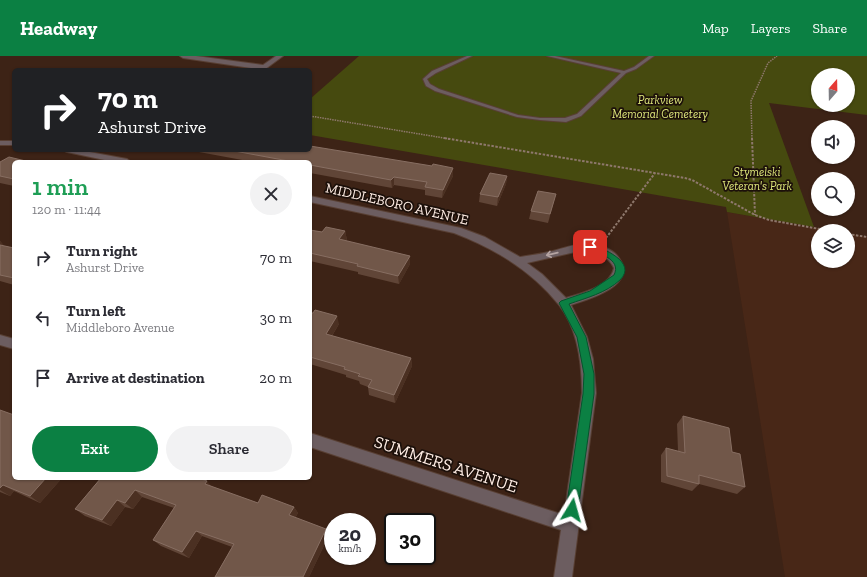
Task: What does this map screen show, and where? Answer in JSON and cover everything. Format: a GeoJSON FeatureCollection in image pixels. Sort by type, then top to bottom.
{"type":"FeatureCollection","features":[{"type":"Feature","properties":{"kind":"street"},"geometry":{"type":"LineString","coordinates":[[182,56],[256,68]]}},
{"type":"Feature","properties":{"kind":"street"},"geometry":{"type":"LineString","coordinates":[[263,68],[280,56]]}},
{"type":"Feature","properties":{"kind":"street"},"geometry":{"type":"LineString","coordinates":[[0,143],[12,143]]}},
{"type":"Feature","properties":{"kind":"street"},"geometry":{"type":"LineString","coordinates":[[77,152],[117,160]]}},
{"type":"Feature","properties":{"kind":"street","name":"MIDDLEBORO AVENUE"},"geometry":{"type":"LineString","coordinates":[[312,199],[457,230],[495,246],[519,261],[538,277],[564,303],[581,337],[589,374],[589,394],[563,577]]}},
{"type":"Feature","properties":{"kind":"street"},"geometry":{"type":"LineString","coordinates":[[519,261],[555,254],[576,247],[590,247],[613,257],[619,264],[620,272],[613,281],[593,293],[564,303]]}},
{"type":"Feature","properties":{"kind":"street"},"geometry":{"type":"LineString","coordinates":[[0,340],[12,343]]}},
{"type":"Feature","properties":{"kind":"street","name":"SUMMERS AVENUE"},"geometry":{"type":"LineString","coordinates":[[312,441],[570,525]]}},
{"type":"Feature","properties":{"kind":"lane"},"geometry":{"type":"LineString","coordinates":[[470,56],[434,72],[425,79],[428,84],[437,90],[517,116],[566,120],[580,115],[624,72],[635,68],[652,56]]}},
{"type":"Feature","properties":{"kind":"lane"},"geometry":{"type":"LineString","coordinates":[[549,56],[624,72]]}},
{"type":"Feature","properties":{"kind":"path"},"geometry":{"type":"LineString","coordinates":[[755,215],[751,101],[768,63],[776,56]]}},
{"type":"Feature","properties":{"kind":"path"},"geometry":{"type":"LineString","coordinates":[[312,116],[692,180],[755,215],[769,220],[811,227]]}},
{"type":"Feature","properties":{"kind":"path"},"geometry":{"type":"LineString","coordinates":[[605,239],[656,173]]}},
{"type":"Feature","properties":{"kind":"path"},"geometry":{"type":"LineString","coordinates":[[855,235],[867,237]]}},
{"type":"Feature","properties":{"kind":"shaded area"},"geometry":{"type":"Polygon","coordinates":[[[727,212],[811,227],[811,268],[855,268],[855,234],[867,237],[867,577],[785,577],[727,212]]]}},
{"type":"Feature","properties":{"kind":"green space"},"geometry":{"type":"Polygon","coordinates":[[[359,56],[867,56],[867,115],[842,112],[855,112],[855,68],[811,68],[811,108],[769,103],[813,224],[811,224],[811,226],[727,212],[726,207],[312,135],[312,97],[359,56]]]}},
{"type":"Feature","properties":{"kind":"building"},"geometry":{"type":"Polygon","coordinates":[[[312,146],[432,166],[433,164],[453,168],[443,190],[425,187],[427,182],[394,177],[391,180],[312,165],[312,160],[283,160],[240,152],[312,152],[312,146]]]}},
{"type":"Feature","properties":{"kind":"building"},"geometry":{"type":"Polygon","coordinates":[[[9,157],[22,160],[12,160],[12,179],[0,176],[0,162],[9,157]]]}},
{"type":"Feature","properties":{"kind":"building"},"geometry":{"type":"Polygon","coordinates":[[[490,173],[507,176],[498,197],[480,194],[490,173]]]}},
{"type":"Feature","properties":{"kind":"building"},"geometry":{"type":"Polygon","coordinates":[[[538,191],[556,194],[550,214],[531,211],[538,191]]]}},
{"type":"Feature","properties":{"kind":"building"},"geometry":{"type":"Polygon","coordinates":[[[326,227],[345,231],[339,239],[410,256],[398,276],[357,266],[358,264],[312,253],[312,230],[322,232],[326,227]]]}},
{"type":"Feature","properties":{"kind":"building"},"geometry":{"type":"Polygon","coordinates":[[[0,245],[12,248],[12,278],[0,275],[0,245]]]}},
{"type":"Feature","properties":{"kind":"building"},"geometry":{"type":"Polygon","coordinates":[[[315,310],[337,316],[326,334],[411,358],[394,395],[368,387],[372,380],[358,376],[360,374],[344,369],[345,367],[312,358],[313,313],[315,310]]]}},
{"type":"Feature","properties":{"kind":"building"},"geometry":{"type":"Polygon","coordinates":[[[0,410],[12,414],[12,480],[44,480],[30,496],[3,485],[0,488],[0,410]]]}},
{"type":"Feature","properties":{"kind":"building"},"geometry":{"type":"Polygon","coordinates":[[[683,416],[729,428],[732,452],[740,454],[745,487],[699,475],[699,484],[667,476],[666,448],[685,453],[683,416]]]}},
{"type":"Feature","properties":{"kind":"building"},"geometry":{"type":"Polygon","coordinates":[[[99,480],[204,480],[207,481],[205,484],[258,503],[262,495],[294,507],[289,515],[324,528],[324,533],[303,577],[215,577],[234,544],[196,531],[182,552],[153,540],[176,505],[135,490],[125,503],[117,500],[102,520],[75,509],[99,480]]]}},
{"type":"Feature","properties":{"kind":"route"},"geometry":{"type":"LineString","coordinates":[[572,510],[589,394],[589,374],[587,358],[581,337],[564,303],[593,293],[608,284],[617,277],[620,272],[619,264],[613,257],[590,247]]}},
{"type":"Feature","properties":{"kind":"park label","name":"Parkview Memorial Cemetery"},"geometry":{"type":"Point","coordinates":[660,107]}},
{"type":"Feature","properties":{"kind":"park label","name":"Stymelski Veteran's Park"},"geometry":{"type":"Point","coordinates":[757,179]}}]}
